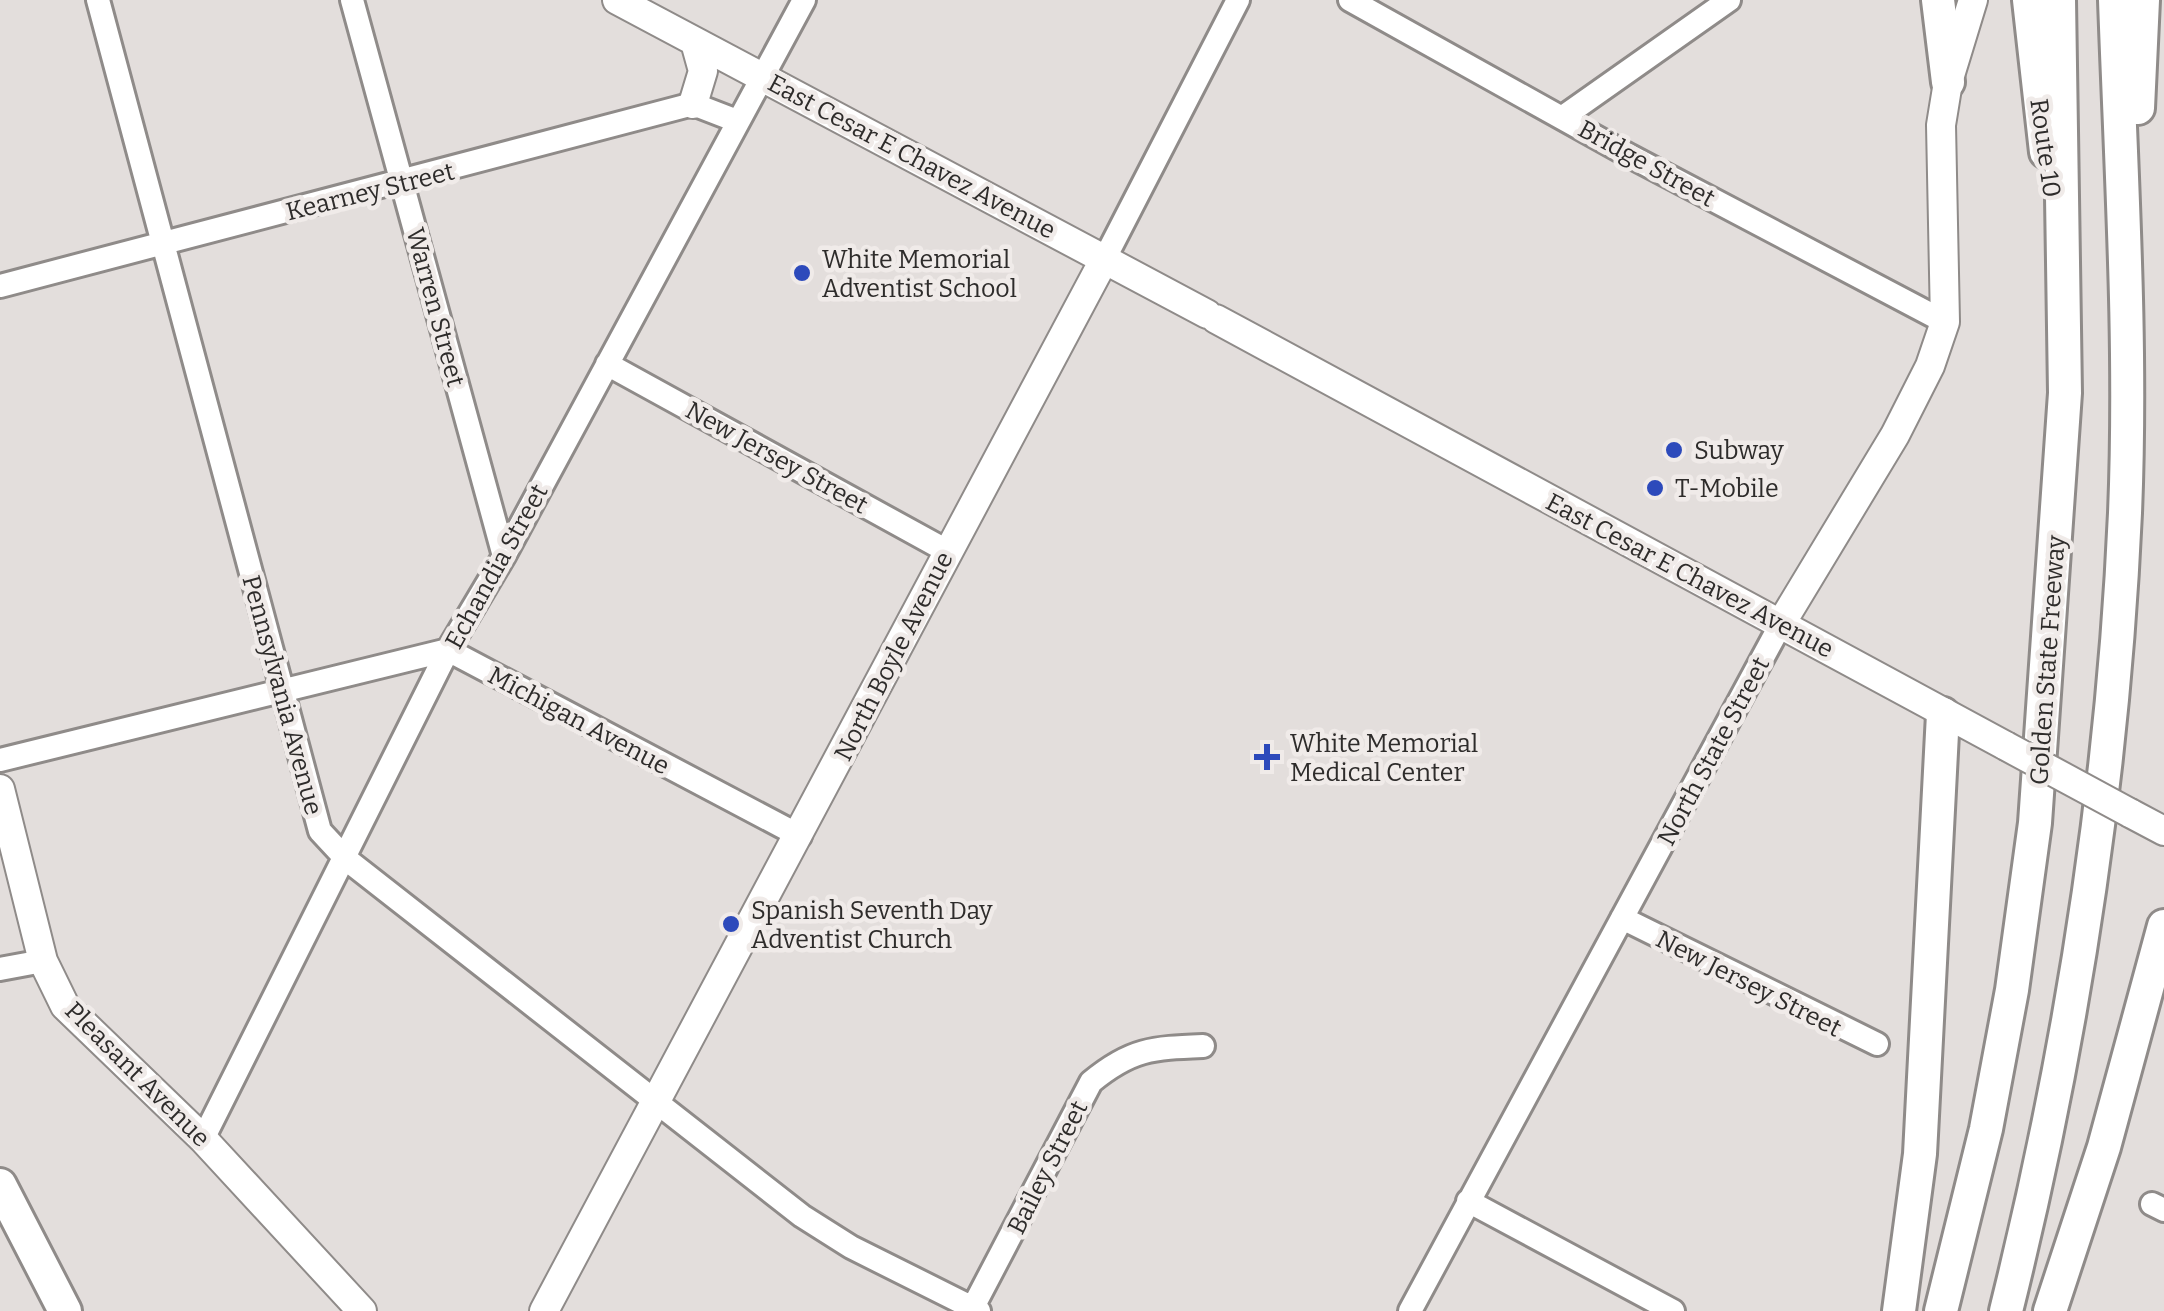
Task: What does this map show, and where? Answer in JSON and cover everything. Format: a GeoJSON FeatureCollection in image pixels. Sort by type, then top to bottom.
{"type":"FeatureCollection","features":[{"type":"Feature","properties":{"kind":"highway"},"geometry":{"type":"LineString","coordinates":[[1938,0],[1948,82]]}},
{"type":"Feature","properties":{"kind":"highway","name":"Route 10"},"geometry":{"type":"LineString","coordinates":[[2029,0],[2066,296]]}},
{"type":"Feature","properties":{"kind":"highway","name":"Golden State Freeway"},"geometry":{"type":"LineString","coordinates":[[1941,1311],[1986,1128],[2035,823],[2062,467],[2066,296],[2059,0]]}},
{"type":"Feature","properties":{"kind":"highway"},"geometry":{"type":"LineString","coordinates":[[2006,1311],[2046,1151],[2099,832],[2124,512],[2126,287],[2115,0]]}},
{"type":"Feature","properties":{"kind":"highway"},"geometry":{"type":"LineString","coordinates":[[2126,287],[2143,0]]}},
{"type":"Feature","properties":{"kind":"highway"},"geometry":{"type":"LineString","coordinates":[[1899,1311],[1920,1154],[1943,714]]}},
{"type":"Feature","properties":{"kind":"highway"},"geometry":{"type":"LineString","coordinates":[[2050,1311],[2104,1148],[2164,926]]}},
{"type":"Feature","properties":{"kind":"highway"},"geometry":{"type":"LineString","coordinates":[[0,1185],[64,1311]]}},
{"type":"Feature","properties":{"kind":"main road","name":"East Cesar E Chavez Avenue"},"geometry":{"type":"LineString","coordinates":[[617,0],[1782,622],[1943,714],[2164,831]]}},
{"type":"Feature","properties":{"kind":"main road","name":"North State Street"},"geometry":{"type":"LineString","coordinates":[[1782,622],[1895,435],[1930,366],[1946,322],[1939,158],[1948,82],[1973,0]]}},
{"type":"Feature","properties":{"kind":"main road"},"geometry":{"type":"LineString","coordinates":[[693,104],[703,71],[695,42]]}},
{"type":"Feature","properties":{"kind":"main road","name":"North Boyle Avenue"},"geometry":{"type":"LineString","coordinates":[[544,1311],[1104,258]]}},
{"type":"Feature","properties":{"kind":"main road","name":"Pleasant Avenue"},"geometry":{"type":"LineString","coordinates":[[0,789],[43,961],[65,1006],[203,1139],[362,1311]]}},
{"type":"Feature","properties":{"kind":"street","name":"Pennsylvania Avenue"},"geometry":{"type":"LineString","coordinates":[[98,0],[320,831],[346,859],[652,1102],[818,1226],[974,1310]]}},
{"type":"Feature","properties":{"kind":"street","name":"Warren Street"},"geometry":{"type":"LineString","coordinates":[[352,0],[504,556]]}},
{"type":"Feature","properties":{"kind":"street","name":"Echandia Street"},"geometry":{"type":"LineString","coordinates":[[203,1139],[448,650],[504,556],[804,0]]}},
{"type":"Feature","properties":{"kind":"street","name":"North Boyle Avenue"},"geometry":{"type":"LineString","coordinates":[[1104,258],[1238,0]]}},
{"type":"Feature","properties":{"kind":"street","name":"Bridge Street"},"geometry":{"type":"LineString","coordinates":[[1350,0],[1946,322]]}},
{"type":"Feature","properties":{"kind":"street"},"geometry":{"type":"LineString","coordinates":[[1563,118],[1730,0]]}},
{"type":"Feature","properties":{"kind":"street","name":"Kearney Street"},"geometry":{"type":"LineString","coordinates":[[0,286],[693,104]]}},
{"type":"Feature","properties":{"kind":"street"},"geometry":{"type":"LineString","coordinates":[[693,104],[736,122]]}},
{"type":"Feature","properties":{"kind":"street","name":"New Jersey Street"},"geometry":{"type":"LineString","coordinates":[[607,364],[947,551]]}},
{"type":"Feature","properties":{"kind":"street","name":"North State Street"},"geometry":{"type":"LineString","coordinates":[[1410,1311],[1782,622]]}},
{"type":"Feature","properties":{"kind":"street"},"geometry":{"type":"LineString","coordinates":[[0,760],[448,650]]}},
{"type":"Feature","properties":{"kind":"street","name":"Michigan Avenue"},"geometry":{"type":"LineString","coordinates":[[448,650],[800,836]]}},
{"type":"Feature","properties":{"kind":"street","name":"New Jersey Street"},"geometry":{"type":"LineString","coordinates":[[1622,918],[1877,1044]]}},
{"type":"Feature","properties":{"kind":"street"},"geometry":{"type":"LineString","coordinates":[[0,969],[43,961]]}},
{"type":"Feature","properties":{"kind":"street","name":"Bailey Street"},"geometry":{"type":"LineString","coordinates":[[974,1310],[1090,1082],[1120,1058],[1149,1048],[1203,1046]]}},
{"type":"Feature","properties":{"kind":"street"},"geometry":{"type":"LineString","coordinates":[[1468,1201],[1674,1311]]}},
{"type":"Feature","properties":{"kind":"place","name":"White Memorial Adventist School"},"geometry":{"type":"Point","coordinates":[802,273]}},
{"type":"Feature","properties":{"kind":"place","name":"Subway"},"geometry":{"type":"Point","coordinates":[1674,450]}},
{"type":"Feature","properties":{"kind":"place","name":"T-Mobile"},"geometry":{"type":"Point","coordinates":[1655,488]}},
{"type":"Feature","properties":{"kind":"place","name":"White Memorial Medical Center"},"geometry":{"type":"Point","coordinates":[1267,757]}},
{"type":"Feature","properties":{"kind":"place","name":"Spanish Seventh Day Adventist Church"},"geometry":{"type":"Point","coordinates":[731,924]}}]}
